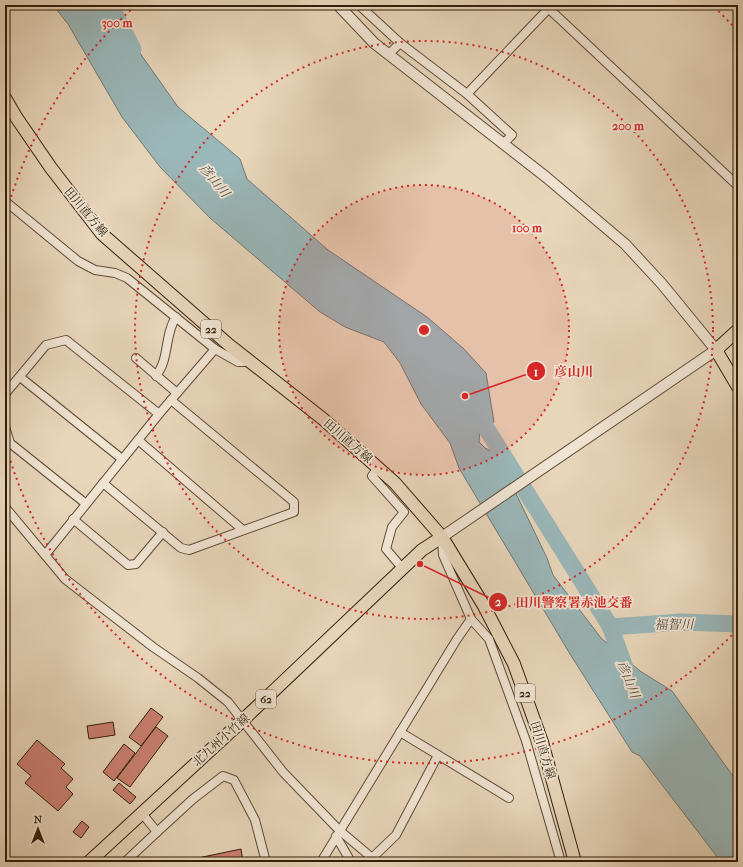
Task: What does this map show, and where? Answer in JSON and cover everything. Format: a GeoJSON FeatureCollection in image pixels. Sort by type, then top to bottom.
{"type":"FeatureCollection","features":[{"type":"Feature","properties":{"kind":"main road","name":"田川直方線"},"geometry":{"type":"LineString","coordinates":[[5,98],[50,168],[102,234],[229,344],[323,419],[395,483],[447,533],[514,664],[542,742],[575,862]]}},
{"type":"Feature","properties":{"kind":"main road"},"geometry":{"type":"LineString","coordinates":[[738,330],[711,354],[738,387]]}},
{"type":"Feature","properties":{"kind":"main road","name":"北九州小竹線"},"geometry":{"type":"LineString","coordinates":[[89,862],[141,812],[243,720],[422,550],[447,533]]}},
{"type":"Feature","properties":{"kind":"street"},"geometry":{"type":"LineString","coordinates":[[338,5],[374,43],[546,177],[624,244],[662,284],[711,354],[447,533],[443,556],[471,619],[489,639],[526,740],[561,862]]}},
{"type":"Feature","properties":{"kind":"street"},"geometry":{"type":"LineString","coordinates":[[359,5],[400,43],[467,94],[512,135],[503,144]]}},
{"type":"Feature","properties":{"kind":"street"},"geometry":{"type":"LineString","coordinates":[[467,94],[549,6],[738,186]]}},
{"type":"Feature","properties":{"kind":"street"},"geometry":{"type":"LineString","coordinates":[[389,54],[400,43]]}},
{"type":"Feature","properties":{"kind":"street"},"geometry":{"type":"LineString","coordinates":[[5,200],[78,261],[95,270],[116,273],[127,278],[215,349],[238,362],[253,362]]}},
{"type":"Feature","properties":{"kind":"street"},"geometry":{"type":"LineString","coordinates":[[156,376],[163,367],[171,324],[176,317]]}},
{"type":"Feature","properties":{"kind":"street"},"geometry":{"type":"LineString","coordinates":[[5,394],[46,345],[66,340],[159,414]]}},
{"type":"Feature","properties":{"kind":"street"},"geometry":{"type":"LineString","coordinates":[[45,554],[85,503],[215,349]]}},
{"type":"Feature","properties":{"kind":"street"},"geometry":{"type":"LineString","coordinates":[[136,358],[177,393]]}},
{"type":"Feature","properties":{"kind":"street"},"geometry":{"type":"LineString","coordinates":[[20,377],[122,459]]}},
{"type":"Feature","properties":{"kind":"street"},"geometry":{"type":"LineString","coordinates":[[103,483],[182,548],[189,550],[294,512],[294,502],[171,400]]}},
{"type":"Feature","properties":{"kind":"street"},"geometry":{"type":"LineString","coordinates":[[5,427],[10,443],[85,503]]}},
{"type":"Feature","properties":{"kind":"street"},"geometry":{"type":"LineString","coordinates":[[138,440],[243,530]]}},
{"type":"Feature","properties":{"kind":"street"},"geometry":{"type":"LineString","coordinates":[[378,468],[372,476],[404,512],[392,527],[386,549],[403,569]]}},
{"type":"Feature","properties":{"kind":"street"},"geometry":{"type":"LineString","coordinates":[[5,507],[65,579],[153,647],[198,678],[228,702],[283,772],[338,833],[374,860],[396,835],[438,755]]}},
{"type":"Feature","properties":{"kind":"street"},"geometry":{"type":"LineString","coordinates":[[73,519],[128,565],[136,564],[163,532]]}},
{"type":"Feature","properties":{"kind":"street"},"geometry":{"type":"LineString","coordinates":[[321,862],[456,639],[471,619]]}},
{"type":"Feature","properties":{"kind":"street"},"geometry":{"type":"LineString","coordinates":[[400,732],[509,798]]}},
{"type":"Feature","properties":{"kind":"street"},"geometry":{"type":"LineString","coordinates":[[126,862],[193,799],[223,776],[234,780],[252,812],[266,862]]}},
{"type":"Feature","properties":{"kind":"street"},"geometry":{"type":"LineString","coordinates":[[141,812],[157,832]]}},
{"type":"Feature","properties":{"kind":"street"},"geometry":{"type":"LineString","coordinates":[[338,833],[351,862]]}},
{"type":"Feature","properties":{"kind":"water"},"geometry":{"type":"Polygon","coordinates":[[[53,5],[106,5],[178,107],[240,159],[247,179],[328,250],[427,317],[464,349],[486,373],[494,422],[480,430],[479,442],[485,448],[497,454],[547,558],[553,575],[601,638],[640,671],[672,691],[738,783],[738,862],[721,862],[640,756],[632,752],[570,654],[459,468],[450,443],[421,404],[400,363],[384,342],[345,327],[320,312],[210,218],[160,167],[122,117],[68,24],[53,5]]]}},
{"type":"Feature","properties":{"kind":"building"},"geometry":{"type":"Polygon","coordinates":[[[151,708],[163,717],[141,746],[129,737],[151,708]]]}},
{"type":"Feature","properties":{"kind":"building"},"geometry":{"type":"Polygon","coordinates":[[[113,722],[115,735],[89,739],[87,726],[113,722]]]}},
{"type":"Feature","properties":{"kind":"building"},"geometry":{"type":"Polygon","coordinates":[[[156,727],[168,736],[130,787],[117,778],[156,727]]]}},
{"type":"Feature","properties":{"kind":"building"},"geometry":{"type":"Polygon","coordinates":[[[37,740],[65,764],[61,768],[73,779],[66,787],[73,794],[58,811],[25,783],[31,776],[17,764],[37,740]]]}},
{"type":"Feature","properties":{"kind":"building"},"geometry":{"type":"Polygon","coordinates":[[[124,744],[135,753],[114,781],[103,772],[124,744]]]}},
{"type":"Feature","properties":{"kind":"building"},"geometry":{"type":"Polygon","coordinates":[[[119,783],[136,797],[130,804],[113,790],[119,783]]]}},
{"type":"Feature","properties":{"kind":"building"},"geometry":{"type":"Polygon","coordinates":[[[82,821],[89,827],[81,838],[73,832],[82,821]]]}},
{"type":"Feature","properties":{"kind":"building"},"geometry":{"type":"Polygon","coordinates":[[[241,849],[243,862],[179,862],[241,849]]]}},
{"type":"Feature","properties":{"kind":"waterway","name":"彦山川"},"geometry":{"type":"LineString","coordinates":[[110,5],[133,49]]}},
{"type":"Feature","properties":{"kind":"waterway","name":"彦山川"},"geometry":{"type":"LineString","coordinates":[[473,407],[610,626],[628,676]]}},
{"type":"Feature","properties":{"kind":"waterway","name":"福智川"},"geometry":{"type":"LineString","coordinates":[[610,627],[681,622],[738,624]]}},
{"type":"Feature","properties":{"kind":"place","name":"彦山川"},"geometry":{"type":"Point","coordinates":[465,396]}},
{"type":"Feature","properties":{"kind":"place","name":"田川警察署赤池交番"},"geometry":{"type":"Point","coordinates":[420,564]}}]}
